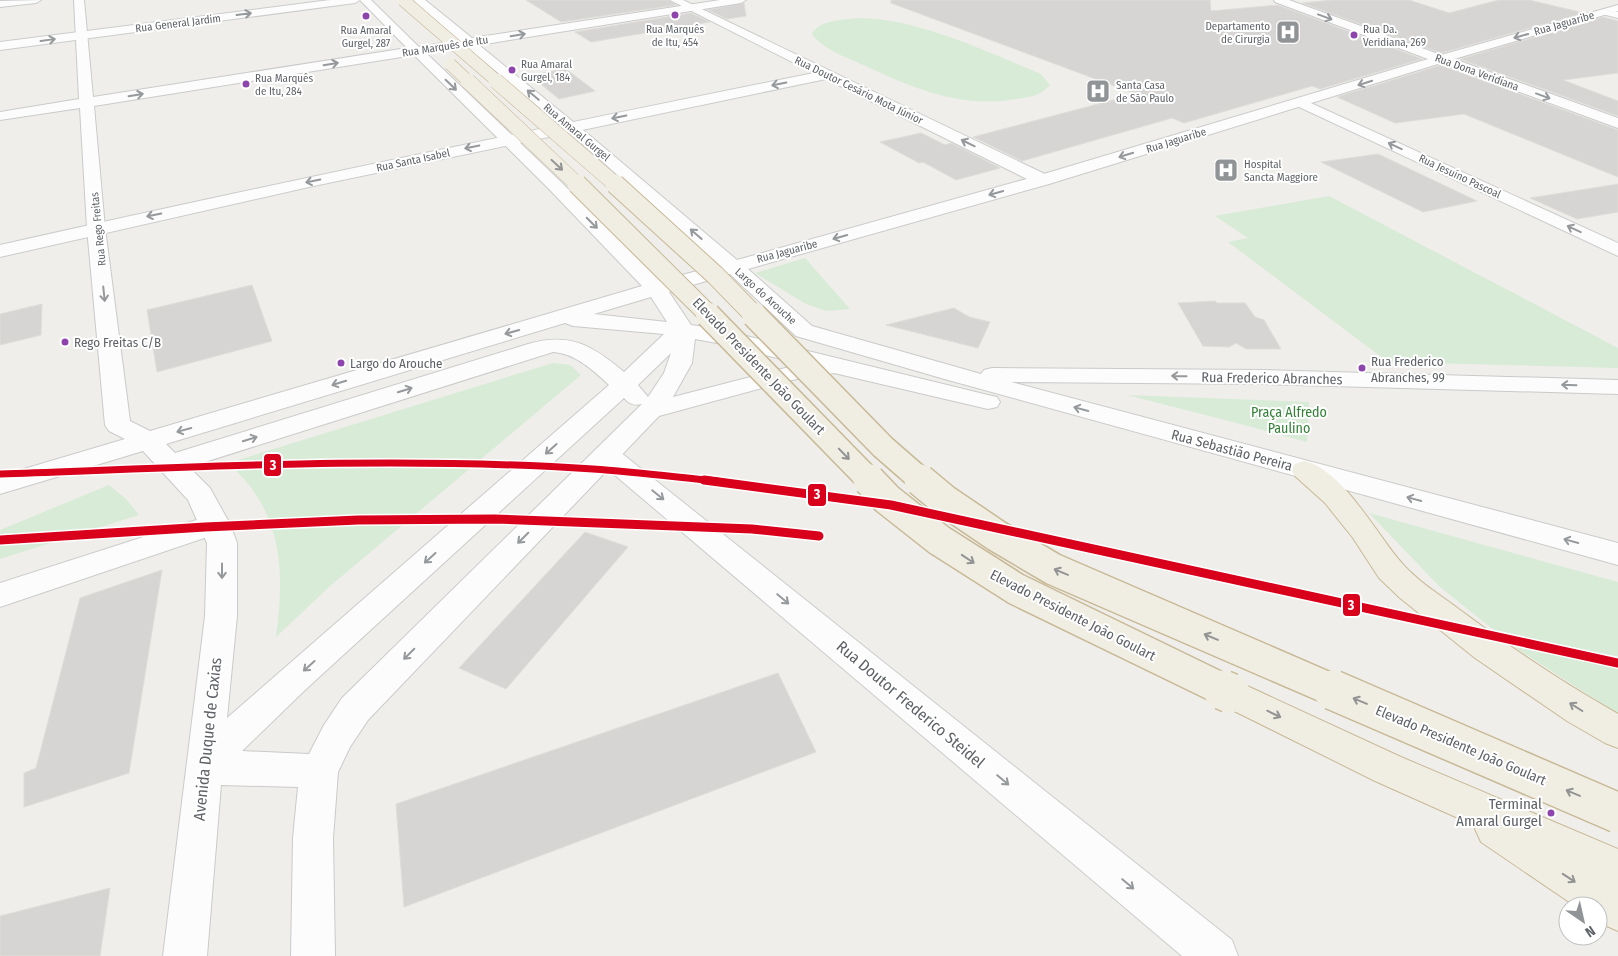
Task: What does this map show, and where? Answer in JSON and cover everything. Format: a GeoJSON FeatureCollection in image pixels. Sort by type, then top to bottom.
{"type":"FeatureCollection","features":[{"type":"Feature","properties":{"kind":"highway","name":"Elevado Presidente João Goulart"},"geometry":{"type":"LineString","coordinates":[[381,0],[559,166],[651,256],[888,499],[939,540],[1016,589],[1056,610],[1388,769],[1618,870]]}},
{"type":"Feature","properties":{"kind":"highway","name":"Elevado Presidente João Goulart"},"geometry":{"type":"LineString","coordinates":[[403,0],[596,167],[711,271],[883,447],[914,475],[944,500],[997,536],[1053,569],[1618,813]]}},
{"type":"Feature","properties":{"kind":"highway"},"geometry":{"type":"LineString","coordinates":[[1305,470],[1335,496],[1363,531],[1390,570],[1411,590],[1487,649],[1580,710],[1618,732]]}},
{"type":"Feature","properties":{"kind":"highway"},"geometry":{"type":"LineString","coordinates":[[1442,792],[1618,910]]}},
{"type":"Feature","properties":{"kind":"street"},"geometry":{"type":"LineString","coordinates":[[0,4],[36,0]]}},
{"type":"Feature","properties":{"kind":"street","name":"Rua Rego Freitas"},"geometry":{"type":"LineString","coordinates":[[79,0],[96,228],[118,425],[147,440]]}},
{"type":"Feature","properties":{"kind":"street","name":"Rua General Jardim"},"geometry":{"type":"LineString","coordinates":[[0,46],[355,0]]}},
{"type":"Feature","properties":{"kind":"street"},"geometry":{"type":"LineString","coordinates":[[313,956],[313,838],[319,771],[337,736],[355,709],[650,411],[670,385],[678,370],[682,348],[682,330],[655,289],[595,226],[365,0]]}},
{"type":"Feature","properties":{"kind":"street","name":"Rua Amaral Gurgel"},"geometry":{"type":"LineString","coordinates":[[418,0],[571,126],[733,266]]}},
{"type":"Feature","properties":{"kind":"street","name":"Rua Doutor Cesário Mota Júnior"},"geometry":{"type":"LineString","coordinates":[[675,0],[1043,180]]}},
{"type":"Feature","properties":{"kind":"street","name":"Rua Marquês de Itu"},"geometry":{"type":"LineString","coordinates":[[0,116],[741,0]]}},
{"type":"Feature","properties":{"kind":"street","name":"Rua Dona Veridiana"},"geometry":{"type":"LineString","coordinates":[[1279,0],[1618,123]]}},
{"type":"Feature","properties":{"kind":"street","name":"Rua Jaguaribe"},"geometry":{"type":"LineString","coordinates":[[733,266],[1043,180],[1302,103],[1441,59],[1614,12]]}},
{"type":"Feature","properties":{"kind":"street","name":"Rua Santa Isabel"},"geometry":{"type":"LineString","coordinates":[[0,251],[96,228],[571,126],[826,75]]}},
{"type":"Feature","properties":{"kind":"street","name":"Rua Jesuíno Pascoal"},"geometry":{"type":"LineString","coordinates":[[1302,103],[1618,250]]}},
{"type":"Feature","properties":{"kind":"street","name":"Largo do Arouche"},"geometry":{"type":"LineString","coordinates":[[0,485],[733,266],[804,331],[847,343]]}},
{"type":"Feature","properties":{"kind":"street"},"geometry":{"type":"LineString","coordinates":[[559,318],[646,325],[742,341],[835,366],[1016,409],[1184,452],[1246,454]]}},
{"type":"Feature","properties":{"kind":"street"},"geometry":{"type":"LineString","coordinates":[[204,767],[220,748],[293,680],[624,385],[682,330]]}},
{"type":"Feature","properties":{"kind":"street","name":"Rua Sebastião Pereira"},"geometry":{"type":"LineString","coordinates":[[847,343],[956,375],[1618,554]]}},
{"type":"Feature","properties":{"kind":"street"},"geometry":{"type":"LineString","coordinates":[[170,464],[554,345],[577,351],[604,366],[650,411]]}},
{"type":"Feature","properties":{"kind":"street"},"geometry":{"type":"LineString","coordinates":[[650,411],[790,373],[835,366]]}},
{"type":"Feature","properties":{"kind":"street","name":"Rua Frederico Abranches"},"geometry":{"type":"LineString","coordinates":[[956,375],[1264,377],[1618,387]]}},
{"type":"Feature","properties":{"kind":"street"},"geometry":{"type":"LineString","coordinates":[[0,595],[215,524],[200,495],[147,440]]}},
{"type":"Feature","properties":{"kind":"street","name":"Rua Doutor Frederico Steidel"},"geometry":{"type":"LineString","coordinates":[[606,454],[1216,956]]}},
{"type":"Feature","properties":{"kind":"street","name":"Avenida Duque de Caxias"},"geometry":{"type":"LineString","coordinates":[[185,956],[204,767],[222,616],[222,543],[215,524]]}},
{"type":"Feature","properties":{"kind":"street"},"geometry":{"type":"LineString","coordinates":[[204,767],[319,771]]}},
{"type":"Feature","properties":{"kind":"green space"},"geometry":{"type":"Polygon","coordinates":[[[859,18],[905,24],[975,46],[1041,74],[1050,85],[1039,94],[1031,97],[996,101],[975,101],[936,94],[898,81],[841,55],[822,44],[812,34],[821,25],[826,23],[859,18]]]}},
{"type":"Feature","properties":{"kind":"green space"},"geometry":{"type":"Polygon","coordinates":[[[1329,196],[1618,348],[1618,368],[1388,362],[1228,242],[1248,238],[1215,216],[1329,196]]]}},
{"type":"Feature","properties":{"kind":"green space"},"geometry":{"type":"Polygon","coordinates":[[[805,258],[850,309],[826,311],[806,304],[755,273],[805,258]]]}},
{"type":"Feature","properties":{"kind":"green space","name":"Largo do Arouche"},"geometry":{"type":"Polygon","coordinates":[[[553,363],[570,365],[581,375],[329,587],[276,637],[280,588],[279,565],[270,521],[260,501],[246,482],[228,463],[553,363]]]}},
{"type":"Feature","properties":{"kind":"green space","name":"Praça Alfredo Paulino"},"geometry":{"type":"Polygon","coordinates":[[[1127,395],[1309,402],[1307,442],[1225,420],[1127,395]]]}},
{"type":"Feature","properties":{"kind":"green space"},"geometry":{"type":"Polygon","coordinates":[[[109,485],[126,499],[139,515],[0,559],[0,530],[109,485]]]}},
{"type":"Feature","properties":{"kind":"green space"},"geometry":{"type":"Polygon","coordinates":[[[1369,513],[1618,582],[1618,714],[1519,650],[1440,587],[1369,513]]]}},
{"type":"Feature","properties":{"kind":"building"},"geometry":{"type":"Polygon","coordinates":[[[526,0],[668,0],[676,5],[561,22],[526,0]]]}},
{"type":"Feature","properties":{"kind":"building"},"geometry":{"type":"Polygon","coordinates":[[[891,0],[1210,0],[1211,11],[1278,5],[1422,59],[1320,89],[1312,86],[1184,123],[1172,118],[1022,161],[973,137],[1136,94],[891,3],[891,0]]]}},
{"type":"Feature","properties":{"kind":"building"},"geometry":{"type":"Polygon","coordinates":[[[1332,0],[1409,0],[1449,13],[1499,0],[1529,0],[1584,13],[1441,53],[1302,3],[1332,0]]]}},
{"type":"Feature","properties":{"kind":"building"},"geometry":{"type":"Polygon","coordinates":[[[744,3],[746,16],[727,19],[708,10],[744,3]]]}},
{"type":"Feature","properties":{"kind":"building"},"geometry":{"type":"Polygon","coordinates":[[[691,13],[710,22],[591,42],[575,32],[691,13]]]}},
{"type":"Feature","properties":{"kind":"building"},"geometry":{"type":"Polygon","coordinates":[[[1603,17],[1618,21],[1618,73],[1563,80],[1618,101],[1618,116],[1460,59],[1603,17]]]}},
{"type":"Feature","properties":{"kind":"building"},"geometry":{"type":"Polygon","coordinates":[[[1441,65],[1618,130],[1618,177],[1464,114],[1395,123],[1337,97],[1441,65]]]}},
{"type":"Feature","properties":{"kind":"building"},"geometry":{"type":"Polygon","coordinates":[[[566,69],[595,91],[559,99],[530,75],[566,69]]]}},
{"type":"Feature","properties":{"kind":"building"},"geometry":{"type":"Polygon","coordinates":[[[921,133],[945,145],[951,143],[1000,168],[956,180],[880,142],[921,133]]]}},
{"type":"Feature","properties":{"kind":"building"},"geometry":{"type":"Polygon","coordinates":[[[1378,154],[1477,201],[1423,212],[1321,162],[1378,154]]]}},
{"type":"Feature","properties":{"kind":"building"},"geometry":{"type":"Polygon","coordinates":[[[1618,184],[1618,212],[1577,219],[1530,198],[1618,184]]]}},
{"type":"Feature","properties":{"kind":"building"},"geometry":{"type":"Polygon","coordinates":[[[252,285],[272,341],[157,372],[147,310],[252,285]]]}},
{"type":"Feature","properties":{"kind":"building"},"geometry":{"type":"Polygon","coordinates":[[[1215,301],[1217,303],[1245,303],[1255,317],[1264,320],[1281,349],[1246,349],[1236,343],[1229,347],[1203,346],[1178,303],[1215,301]]]}},
{"type":"Feature","properties":{"kind":"building"},"geometry":{"type":"Polygon","coordinates":[[[42,304],[41,335],[0,345],[0,314],[42,304]]]}},
{"type":"Feature","properties":{"kind":"building"},"geometry":{"type":"Polygon","coordinates":[[[954,308],[969,317],[990,322],[978,348],[886,325],[954,308]]]}},
{"type":"Feature","properties":{"kind":"building"},"geometry":{"type":"Polygon","coordinates":[[[585,532],[628,547],[506,689],[459,668],[585,532]]]}},
{"type":"Feature","properties":{"kind":"building"},"geometry":{"type":"Polygon","coordinates":[[[162,570],[129,773],[24,807],[24,773],[36,768],[80,598],[162,570]]]}},
{"type":"Feature","properties":{"kind":"building"},"geometry":{"type":"Polygon","coordinates":[[[778,673],[816,752],[404,907],[396,804],[778,673]]]}},
{"type":"Feature","properties":{"kind":"building"},"geometry":{"type":"Polygon","coordinates":[[[110,888],[100,956],[0,956],[0,916],[110,888]]]}},
{"type":"Feature","properties":{"kind":"transit line","name":"3"},"geometry":{"type":"LineString","coordinates":[[0,474],[263,465],[446,464],[593,469],[734,483],[891,505],[1618,663]]}},
{"type":"Feature","properties":{"kind":"transit line","name":"3"},"geometry":{"type":"LineString","coordinates":[[0,540],[205,527],[358,520],[495,519],[752,529],[819,536]]}},
{"type":"Feature","properties":{"kind":"place","name":"Rua Marquês de Itu, 454"},"geometry":{"type":"Point","coordinates":[675,15]}},
{"type":"Feature","properties":{"kind":"place","name":"Rua Amaral Gurgel, 287"},"geometry":{"type":"Point","coordinates":[366,16]}},
{"type":"Feature","properties":{"kind":"place","name":"Departamento de Cirurgia"},"geometry":{"type":"Point","coordinates":[1288,32]}},
{"type":"Feature","properties":{"kind":"place","name":"Rua Da. Veridiana, 269"},"geometry":{"type":"Point","coordinates":[1354,35]}},
{"type":"Feature","properties":{"kind":"place","name":"Rua Amaral Gurgel, 184"},"geometry":{"type":"Point","coordinates":[512,70]}},
{"type":"Feature","properties":{"kind":"place","name":"Rua Marquês de Itu, 284"},"geometry":{"type":"Point","coordinates":[246,84]}},
{"type":"Feature","properties":{"kind":"place","name":"Santa Casa de São Paulo"},"geometry":{"type":"Point","coordinates":[1098,91]}},
{"type":"Feature","properties":{"kind":"place","name":"Hospital Sancta Maggiore"},"geometry":{"type":"Point","coordinates":[1226,170]}},
{"type":"Feature","properties":{"kind":"place","name":"Rego Freitas C/B"},"geometry":{"type":"Point","coordinates":[65,342]}},
{"type":"Feature","properties":{"kind":"place","name":"Largo do Arouche"},"geometry":{"type":"Point","coordinates":[341,363]}},
{"type":"Feature","properties":{"kind":"place","name":"Rua Frederico Abranches, 99"},"geometry":{"type":"Point","coordinates":[1362,368]}},
{"type":"Feature","properties":{"kind":"place","name":"Terminal Amaral Gurgel"},"geometry":{"type":"Point","coordinates":[1551,813]}}]}
